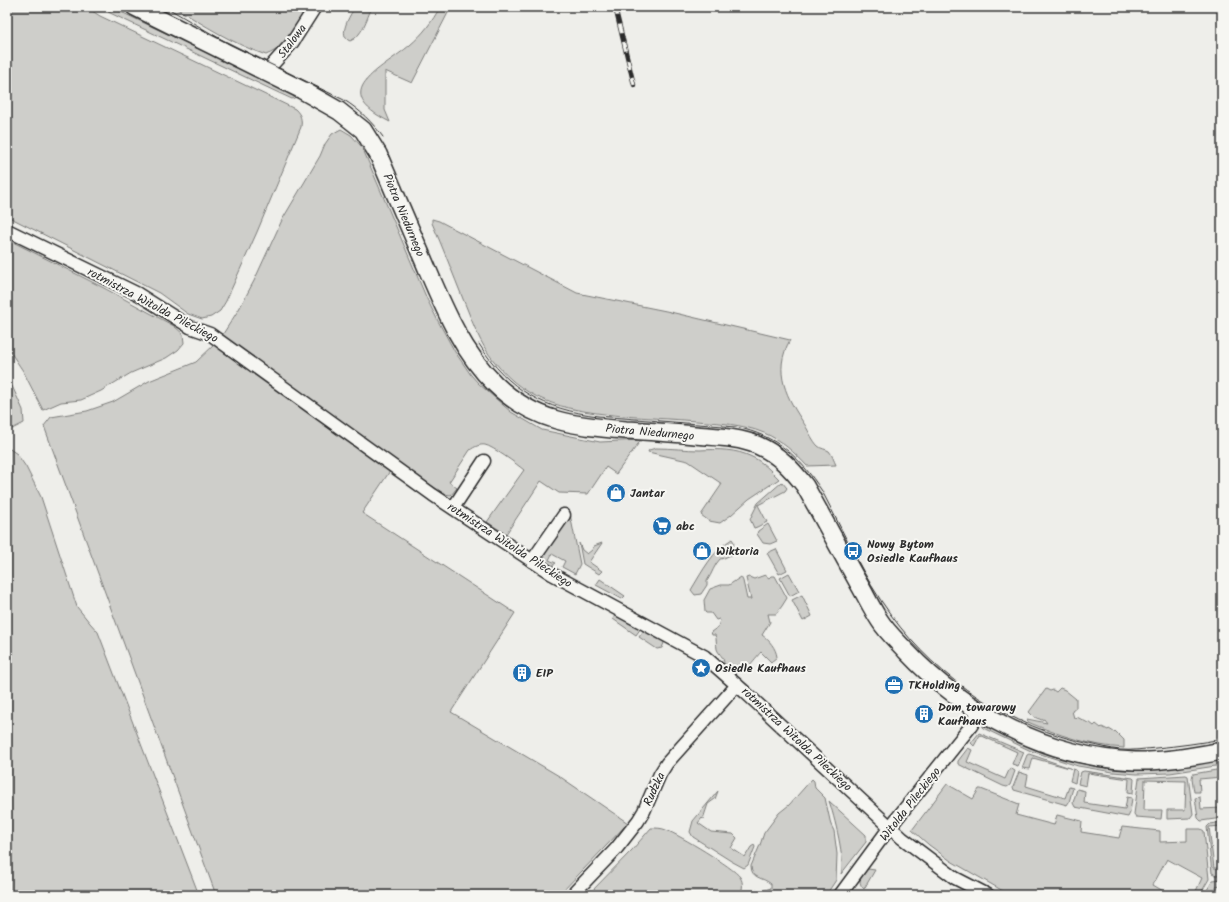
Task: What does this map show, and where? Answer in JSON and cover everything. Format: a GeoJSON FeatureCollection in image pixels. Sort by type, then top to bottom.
{"type":"FeatureCollection","features":[{"type":"Feature","properties":{"kind":"street","name":"Piotra Niedurnego"},"geometry":{"type":"LineString","coordinates":[[135,7],[302,90],[339,111],[352,120],[367,135],[378,154],[452,323],[478,364],[499,387],[513,399],[545,416],[568,423],[592,427],[740,440],[758,446],[779,458],[796,474],[804,486],[881,622],[919,665],[980,712],[1011,729],[1043,743],[1092,756],[1136,761],[1186,758],[1222,752]]}},
{"type":"Feature","properties":{"kind":"street","name":"Stalowa"},"geometry":{"type":"LineString","coordinates":[[268,74],[272,65],[292,43],[316,7]]}},
{"type":"Feature","properties":{"kind":"street","name":"rotmistrza Witolda Pileckiego"},"geometry":{"type":"LineString","coordinates":[[7,230],[138,294],[190,327],[210,334],[453,508],[532,560],[563,580],[699,652],[738,685],[902,838],[955,878],[988,895]]}},
{"type":"Feature","properties":{"kind":"street"},"geometry":{"type":"LineString","coordinates":[[453,508],[484,461]]}},
{"type":"Feature","properties":{"kind":"street"},"geometry":{"type":"LineString","coordinates":[[532,560],[564,515]]}},
{"type":"Feature","properties":{"kind":"street","name":"Rudzka"},"geometry":{"type":"LineString","coordinates":[[572,895],[616,848],[638,821],[667,762],[738,685]]}},
{"type":"Feature","properties":{"kind":"street","name":"Witolda Pileckiego"},"geometry":{"type":"LineString","coordinates":[[840,895],[890,827],[971,726],[980,712]]}},
{"type":"Feature","properties":{"kind":"shaded area"},"geometry":{"type":"Polygon","coordinates":[[[7,7],[86,7],[100,16],[295,109],[299,113],[301,127],[257,232],[220,311],[211,317],[202,319],[188,314],[159,293],[7,216],[7,7]]]}},
{"type":"Feature","properties":{"kind":"shaded area"},"geometry":{"type":"Polygon","coordinates":[[[174,7],[308,7],[286,41],[274,51],[266,55],[230,40],[174,7]]]}},
{"type":"Feature","properties":{"kind":"shaded area"},"geometry":{"type":"Polygon","coordinates":[[[355,7],[372,7],[358,36],[350,41],[346,38],[345,30],[348,20],[355,7]]]}},
{"type":"Feature","properties":{"kind":"shaded area"},"geometry":{"type":"Polygon","coordinates":[[[440,7],[451,7],[412,83],[385,71],[385,110],[390,122],[372,111],[362,100],[361,91],[366,81],[374,72],[419,37],[440,7]]]}},
{"type":"Feature","properties":{"kind":"shaded area"},"geometry":{"type":"Polygon","coordinates":[[[112,9],[117,10],[298,96],[292,99],[279,93],[108,12],[112,9]]]}},
{"type":"Feature","properties":{"kind":"shaded area"},"geometry":{"type":"Polygon","coordinates":[[[341,129],[351,135],[362,147],[427,299],[455,352],[471,375],[511,412],[542,430],[600,442],[641,440],[616,474],[606,467],[588,494],[559,493],[541,481],[506,534],[487,522],[524,470],[505,456],[485,445],[479,445],[470,450],[449,482],[457,488],[451,495],[444,494],[360,437],[221,337],[239,309],[254,281],[282,220],[320,156],[325,144],[332,134],[341,129]]]}},
{"type":"Feature","properties":{"kind":"shaded area"},"geometry":{"type":"Polygon","coordinates":[[[432,219],[439,221],[577,293],[666,311],[790,340],[782,363],[782,374],[788,395],[814,442],[819,447],[829,451],[836,465],[807,466],[782,443],[756,430],[722,423],[623,416],[569,408],[536,396],[521,387],[507,376],[494,361],[480,339],[432,223],[432,219]]]}},
{"type":"Feature","properties":{"kind":"shaded area"},"geometry":{"type":"Polygon","coordinates":[[[7,239],[104,288],[174,326],[183,334],[184,343],[178,350],[166,358],[131,373],[101,391],[81,400],[61,402],[43,410],[23,371],[7,347],[7,239]]]}},
{"type":"Feature","properties":{"kind":"shaded area"},"geometry":{"type":"Polygon","coordinates":[[[215,344],[390,471],[362,513],[515,613],[451,712],[559,776],[628,823],[559,895],[216,895],[44,426],[51,417],[87,411],[113,402],[149,381],[196,362],[215,344]]]}},
{"type":"Feature","properties":{"kind":"shaded area"},"geometry":{"type":"Polygon","coordinates":[[[7,375],[23,410],[24,423],[12,429],[7,428],[7,375]]]}},
{"type":"Feature","properties":{"kind":"shaded area"},"geometry":{"type":"Polygon","coordinates":[[[7,447],[17,454],[26,467],[41,497],[77,607],[98,632],[199,895],[7,895],[7,447]]]}},
{"type":"Feature","properties":{"kind":"shaded area"},"geometry":{"type":"Polygon","coordinates":[[[656,448],[740,452],[760,461],[779,479],[749,499],[720,523],[709,521],[701,515],[722,484],[688,461],[648,452],[649,450],[656,448]]]}},
{"type":"Feature","properties":{"kind":"shaded area"},"geometry":{"type":"Polygon","coordinates":[[[782,482],[787,488],[785,491],[758,505],[767,522],[754,528],[750,519],[758,503],[782,482]]]}},
{"type":"Feature","properties":{"kind":"shaded area"},"geometry":{"type":"Polygon","coordinates":[[[570,514],[580,564],[575,574],[562,567],[565,561],[552,554],[549,560],[556,563],[552,566],[546,562],[544,557],[549,545],[570,514]]]}},
{"type":"Feature","properties":{"kind":"shaded area"},"geometry":{"type":"Polygon","coordinates":[[[768,524],[777,541],[770,544],[763,543],[757,534],[758,531],[768,524]]]}},
{"type":"Feature","properties":{"kind":"shaded area"},"geometry":{"type":"Polygon","coordinates":[[[732,539],[734,542],[732,555],[718,561],[707,581],[707,585],[701,594],[695,595],[691,590],[704,569],[719,549],[732,539]]]}},
{"type":"Feature","properties":{"kind":"shaded area"},"geometry":{"type":"Polygon","coordinates":[[[579,543],[582,550],[587,554],[594,546],[602,543],[589,562],[602,571],[599,574],[583,564],[579,543]]]}},
{"type":"Feature","properties":{"kind":"shaded area"},"geometry":{"type":"Polygon","coordinates":[[[776,549],[787,570],[779,574],[767,553],[776,549]]]}},
{"type":"Feature","properties":{"kind":"shaded area"},"geometry":{"type":"Polygon","coordinates":[[[789,573],[799,591],[790,596],[780,578],[789,573]]]}},
{"type":"Feature","properties":{"kind":"shaded area"},"geometry":{"type":"Polygon","coordinates":[[[765,575],[769,578],[771,576],[775,576],[787,598],[776,614],[768,614],[770,622],[762,635],[772,644],[777,657],[771,662],[761,652],[745,669],[737,673],[730,670],[724,664],[723,659],[717,649],[715,635],[712,635],[711,632],[718,627],[720,620],[716,620],[711,613],[705,612],[704,600],[710,589],[721,585],[729,585],[741,577],[747,599],[751,599],[746,578],[749,577],[754,579],[765,575]]]}},
{"type":"Feature","properties":{"kind":"shaded area"},"geometry":{"type":"Polygon","coordinates":[[[600,579],[625,596],[622,599],[596,585],[600,579]]]}},
{"type":"Feature","properties":{"kind":"shaded area"},"geometry":{"type":"Polygon","coordinates":[[[802,595],[812,616],[803,621],[792,600],[802,595]]]}},
{"type":"Feature","properties":{"kind":"shaded area"},"geometry":{"type":"Polygon","coordinates":[[[615,615],[641,628],[636,635],[613,619],[615,615]]]}},
{"type":"Feature","properties":{"kind":"shaded area"},"geometry":{"type":"Polygon","coordinates":[[[644,630],[663,640],[664,643],[662,648],[657,649],[639,637],[644,630]]]}},
{"type":"Feature","properties":{"kind":"shaded area"},"geometry":{"type":"Polygon","coordinates":[[[1060,688],[1076,699],[1076,708],[1072,711],[1074,718],[1077,717],[1094,726],[1096,724],[1101,728],[1115,731],[1124,740],[1124,748],[1099,745],[1075,739],[1028,722],[1027,719],[1047,723],[1044,719],[1042,720],[1034,717],[1029,712],[1046,689],[1056,692],[1060,688]]]}},
{"type":"Feature","properties":{"kind":"shaded area"},"geometry":{"type":"Polygon","coordinates":[[[984,726],[1054,755],[1085,764],[1106,768],[1151,770],[1222,760],[1222,765],[1170,773],[1137,774],[1113,772],[1078,766],[1031,751],[982,727],[984,726]]]}},
{"type":"Feature","properties":{"kind":"shaded area"},"geometry":{"type":"Polygon","coordinates":[[[979,733],[1024,752],[1018,766],[1012,764],[1017,752],[980,735],[974,746],[971,743],[979,733]]]}},
{"type":"Feature","properties":{"kind":"shaded area"},"geometry":{"type":"Polygon","coordinates":[[[968,748],[972,750],[967,762],[1005,779],[1010,768],[1015,771],[1010,785],[1007,787],[1003,786],[958,764],[958,761],[968,748]]]}},
{"type":"Feature","properties":{"kind":"shaded area"},"geometry":{"type":"Polygon","coordinates":[[[1029,754],[1076,770],[1075,783],[1070,781],[1073,769],[1033,758],[1030,769],[1022,768],[1027,755],[1029,754]]]}},
{"type":"Feature","properties":{"kind":"shaded area"},"geometry":{"type":"Polygon","coordinates":[[[1222,769],[1222,777],[1199,779],[1200,792],[1194,792],[1192,778],[1193,774],[1222,769]]]}},
{"type":"Feature","properties":{"kind":"shaded area"},"geometry":{"type":"Polygon","coordinates":[[[1084,771],[1133,778],[1133,793],[1128,792],[1129,779],[1088,773],[1086,786],[1078,784],[1081,772],[1084,771]]]}},
{"type":"Feature","properties":{"kind":"shaded area"},"geometry":{"type":"Polygon","coordinates":[[[1019,772],[1028,775],[1026,786],[1065,798],[1069,787],[1073,788],[1069,802],[1067,805],[1014,790],[1013,787],[1019,772]]]}},
{"type":"Feature","properties":{"kind":"shaded area"},"geometry":{"type":"Polygon","coordinates":[[[1188,776],[1193,814],[1190,818],[1167,819],[1167,810],[1185,810],[1186,781],[1145,780],[1144,810],[1162,810],[1161,819],[1136,817],[1134,814],[1139,778],[1188,776]]]}},
{"type":"Feature","properties":{"kind":"shaded area"},"geometry":{"type":"Polygon","coordinates":[[[812,779],[814,781],[815,788],[825,798],[831,825],[834,831],[837,854],[836,880],[826,895],[754,895],[756,889],[762,891],[771,888],[771,884],[755,876],[751,866],[764,833],[779,813],[789,805],[812,779]]]}},
{"type":"Feature","properties":{"kind":"shaded area"},"geometry":{"type":"Polygon","coordinates":[[[947,784],[973,799],[979,789],[981,789],[1019,804],[1016,815],[1054,825],[1057,815],[1082,821],[1081,832],[1119,838],[1122,827],[1160,831],[1160,842],[1187,841],[1187,829],[1201,829],[1204,831],[1209,879],[1202,891],[1196,891],[1202,878],[1167,859],[1153,885],[1170,895],[1010,895],[951,861],[912,830],[947,784]]]}},
{"type":"Feature","properties":{"kind":"shaded area"},"geometry":{"type":"Polygon","coordinates":[[[1077,789],[1085,791],[1084,803],[1125,809],[1127,797],[1132,798],[1128,817],[1075,807],[1073,803],[1077,789]]]}},
{"type":"Feature","properties":{"kind":"shaded area"},"geometry":{"type":"Polygon","coordinates":[[[718,791],[715,799],[708,804],[703,819],[702,818],[698,823],[711,832],[733,834],[737,838],[731,848],[745,857],[754,845],[755,847],[748,865],[744,868],[693,837],[690,832],[693,821],[718,791]]]}},
{"type":"Feature","properties":{"kind":"shaded area"},"geometry":{"type":"Polygon","coordinates":[[[1200,797],[1201,809],[1222,808],[1222,818],[1201,821],[1198,818],[1195,798],[1200,797]]]}},
{"type":"Feature","properties":{"kind":"shaded area"},"geometry":{"type":"Polygon","coordinates":[[[829,801],[866,835],[866,842],[841,874],[841,849],[829,801]]]}},
{"type":"Feature","properties":{"kind":"shaded area"},"geometry":{"type":"Polygon","coordinates":[[[1221,822],[1222,826],[1209,827],[1214,868],[1222,868],[1222,875],[1216,875],[1212,873],[1207,827],[1210,824],[1221,822]]]}},
{"type":"Feature","properties":{"kind":"shaded area"},"geometry":{"type":"Polygon","coordinates":[[[651,828],[663,829],[673,833],[727,866],[741,879],[741,895],[588,895],[632,850],[651,828]]]}},
{"type":"Feature","properties":{"kind":"shaded area"},"geometry":{"type":"Polygon","coordinates":[[[868,869],[875,870],[864,889],[860,878],[868,869]]]}},
{"type":"Feature","properties":{"kind":"shaded area"},"geometry":{"type":"Polygon","coordinates":[[[1222,879],[1222,885],[1216,886],[1217,895],[1204,895],[1213,880],[1222,879]]]}},
{"type":"Feature","properties":{"kind":"tram line"},"geometry":{"type":"LineString","coordinates":[[166,7],[229,44],[344,100],[375,126],[383,137]]}},
{"type":"Feature","properties":{"kind":"tram line"},"geometry":{"type":"LineString","coordinates":[[479,344],[503,374],[516,386],[545,403],[579,413],[598,416],[736,427],[764,436],[786,449],[805,468],[822,491],[872,586],[891,615],[910,639],[931,661],[954,680],[979,698],[1005,713],[1032,726],[1061,736],[1120,750],[1164,747],[1222,739]]}},
{"type":"Feature","properties":{"kind":"railway"},"geometry":{"type":"LineString","coordinates":[[615,7],[634,85]]}},
{"type":"Feature","properties":{"kind":"place","name":"Jantar"},"geometry":{"type":"Point","coordinates":[616,493]}},
{"type":"Feature","properties":{"kind":"place","name":"abc"},"geometry":{"type":"Point","coordinates":[662,526]}},
{"type":"Feature","properties":{"kind":"place","name":"Wiktoria"},"geometry":{"type":"Point","coordinates":[702,551]}},
{"type":"Feature","properties":{"kind":"place","name":"Nowy Bytom Osiedle Kaufhaus"},"geometry":{"type":"Point","coordinates":[853,551]}},
{"type":"Feature","properties":{"kind":"place","name":"Osiedle Kaufhaus"},"geometry":{"type":"Point","coordinates":[701,668]}},
{"type":"Feature","properties":{"kind":"place","name":"EIP"},"geometry":{"type":"Point","coordinates":[522,673]}},
{"type":"Feature","properties":{"kind":"place","name":"TKHolding"},"geometry":{"type":"Point","coordinates":[894,685]}},
{"type":"Feature","properties":{"kind":"place","name":"Dom towarowy Kaufhaus"},"geometry":{"type":"Point","coordinates":[924,714]}}]}
